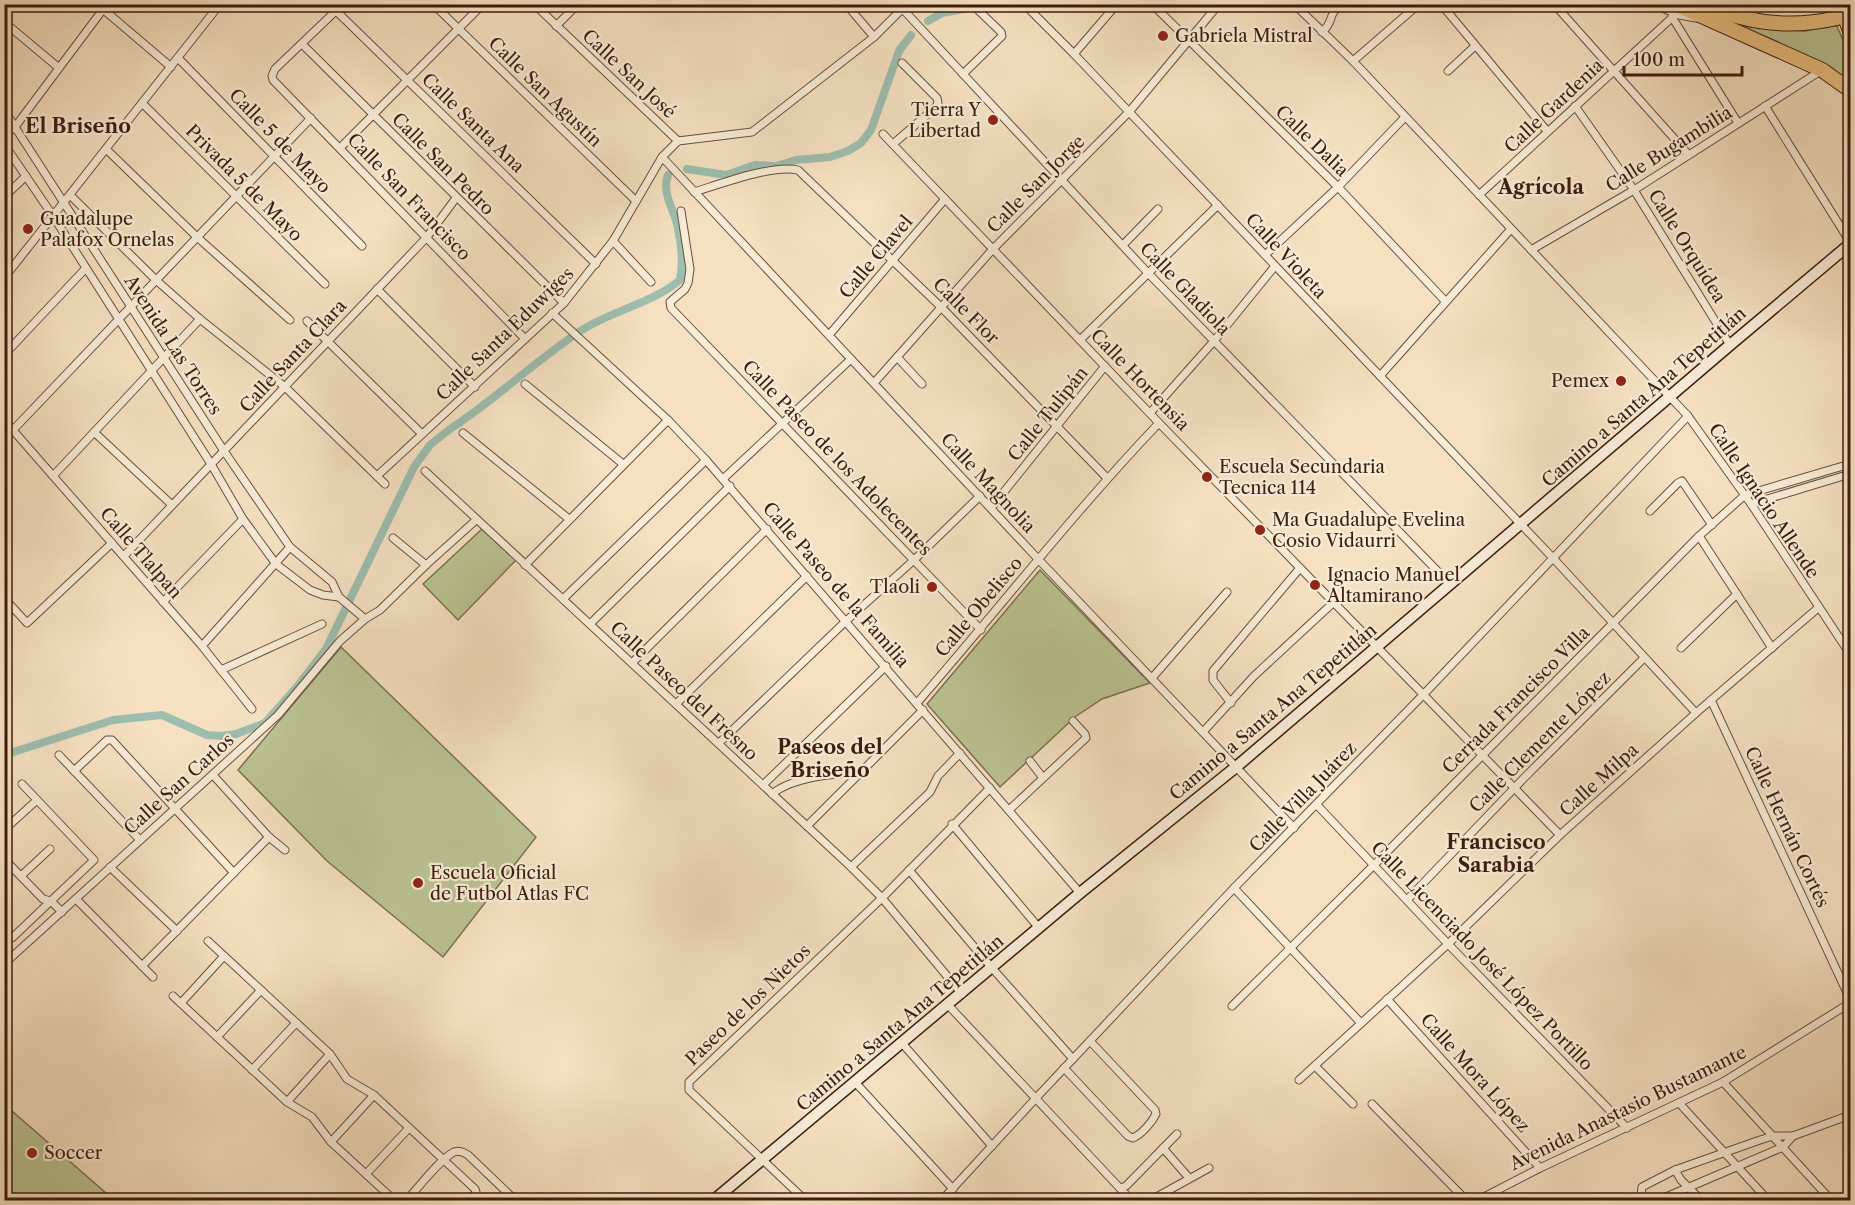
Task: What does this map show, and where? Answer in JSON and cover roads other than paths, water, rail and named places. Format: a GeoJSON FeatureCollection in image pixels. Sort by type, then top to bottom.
{"type":"FeatureCollection","features":[{"type":"Feature","properties":{"kind":"highway"},"geometry":{"type":"LineString","coordinates":[[1674,12],[1704,11],[1723,13],[1756,22],[1795,24],[1839,11],[1851,31]]}},
{"type":"Feature","properties":{"kind":"highway"},"geometry":{"type":"LineString","coordinates":[[1704,11],[1822,70],[1851,90]]}},
{"type":"Feature","properties":{"kind":"street"},"geometry":{"type":"LineString","coordinates":[[4,278],[217,8],[208,4]]}},
{"type":"Feature","properties":{"kind":"street","name":"Calle Santa Ana"},"geometry":{"type":"LineString","coordinates":[[328,4],[597,264]]}},
{"type":"Feature","properties":{"kind":"street"},"geometry":{"type":"LineString","coordinates":[[303,45],[343,4]]}},
{"type":"Feature","properties":{"kind":"street","name":"Calle San Agustín"},"geometry":{"type":"LineString","coordinates":[[433,4],[636,201]]}},
{"type":"Feature","properties":{"kind":"street"},"geometry":{"type":"LineString","coordinates":[[340,148],[483,4]]}},
{"type":"Feature","properties":{"kind":"street","name":"Calle San José"},"geometry":{"type":"LineString","coordinates":[[534,4],[678,141]]}},
{"type":"Feature","properties":{"kind":"street"},"geometry":{"type":"LineString","coordinates":[[556,26],[578,4]]}},
{"type":"Feature","properties":{"kind":"street"},"geometry":{"type":"LineString","coordinates":[[846,4],[874,37]]}},
{"type":"Feature","properties":{"kind":"street"},"geometry":{"type":"LineString","coordinates":[[1074,54],[1117,4]]}},
{"type":"Feature","properties":{"kind":"street","name":"Calle Dalia"},"geometry":{"type":"LineString","coordinates":[[1152,4],[1338,187],[1446,302]]}},
{"type":"Feature","properties":{"kind":"street","name":"Calle San Jorge"},"geometry":{"type":"LineString","coordinates":[[874,383],[993,249],[1129,112],[1219,4]]}},
{"type":"Feature","properties":{"kind":"street","name":"Calle Ignacio Allende"},"geometry":{"type":"LineString","coordinates":[[1294,4],[1353,61],[1688,416],[1745,495],[1818,608],[1851,654]]}},
{"type":"Feature","properties":{"kind":"street"},"geometry":{"type":"LineString","coordinates":[[1322,33],[1329,26],[1332,12],[1341,4]]}},
{"type":"Feature","properties":{"kind":"street"},"geometry":{"type":"LineString","coordinates":[[1353,61],[1419,4]]}},
{"type":"Feature","properties":{"kind":"street"},"geometry":{"type":"LineString","coordinates":[[1441,4],[1547,131]]}},
{"type":"Feature","properties":{"kind":"street"},"geometry":{"type":"LineString","coordinates":[[1554,4],[1688,154]]}},
{"type":"Feature","properties":{"kind":"street"},"geometry":{"type":"LineString","coordinates":[[1653,4],[1674,12],[1738,123]]}},
{"type":"Feature","properties":{"kind":"street"},"geometry":{"type":"LineString","coordinates":[[4,135],[15,127],[103,6],[171,66]]}},
{"type":"Feature","properties":{"kind":"street"},"geometry":{"type":"LineString","coordinates":[[678,141],[752,132],[874,37],[903,6]]}},
{"type":"Feature","properties":{"kind":"street","name":"Calle Gladiola"},"geometry":{"type":"LineString","coordinates":[[903,6],[1148,273],[1450,584]]}},
{"type":"Feature","properties":{"kind":"street","name":"Calle Violeta"},"geometry":{"type":"LineString","coordinates":[[1028,8],[1521,525]]}},
{"type":"Feature","properties":{"kind":"street"},"geometry":{"type":"LineString","coordinates":[[963,74],[1002,36],[1001,32],[978,10]]}},
{"type":"Feature","properties":{"kind":"street","name":"Calle Gardenia"},"geometry":{"type":"LineString","coordinates":[[1479,195],[1614,71],[1674,12]]}},
{"type":"Feature","properties":{"kind":"street"},"geometry":{"type":"LineString","coordinates":[[4,22],[59,68]]}},
{"type":"Feature","properties":{"kind":"street","name":"Calle San Francisco"},"geometry":{"type":"LineString","coordinates":[[303,45],[275,69],[272,76],[525,339]]}},
{"type":"Feature","properties":{"kind":"street","name":"Calle San Pedro"},"geometry":{"type":"LineString","coordinates":[[303,45],[564,303]]}},
{"type":"Feature","properties":{"kind":"street"},"geometry":{"type":"LineString","coordinates":[[1448,71],[1475,46]]}},
{"type":"Feature","properties":{"kind":"street","name":"Calle 5 de Mayo"},"geometry":{"type":"LineString","coordinates":[[178,58],[362,246]]}},
{"type":"Feature","properties":{"kind":"street"},"geometry":{"type":"LineString","coordinates":[[893,144],[938,103],[937,98],[902,63]]}},
{"type":"Feature","properties":{"kind":"street","name":"Calle Bugambilia"},"geometry":{"type":"LineString","coordinates":[[1531,250],[1634,190],[1822,70]]}},
{"type":"Feature","properties":{"kind":"street","name":"Privada 5 de Mayo"},"geometry":{"type":"LineString","coordinates":[[142,103],[325,284]]}},
{"type":"Feature","properties":{"kind":"street","name":"Calle Orquídea"},"geometry":{"type":"LineString","coordinates":[[1575,106],[1634,190],[1730,345]]}},
{"type":"Feature","properties":{"kind":"street"},"geometry":{"type":"LineString","coordinates":[[1765,106],[1851,243]]}},
{"type":"Feature","properties":{"kind":"street","name":"Avenida Las Torres"},"geometry":{"type":"LineString","coordinates":[[4,110],[224,451],[290,547],[332,582],[342,600],[365,619]]}},
{"type":"Feature","properties":{"kind":"street"},"geometry":{"type":"LineString","coordinates":[[1265,255],[1338,187],[1405,117]]}},
{"type":"Feature","properties":{"kind":"street"},"geometry":{"type":"LineString","coordinates":[[13,430],[311,118]]}},
{"type":"Feature","properties":{"kind":"street","name":"Calle Hortensia"},"geometry":{"type":"LineString","coordinates":[[882,134],[1159,423],[1560,835]]}},
{"type":"Feature","properties":{"kind":"street","name":"Calle Santa Eduwiges"},"geometry":{"type":"LineString","coordinates":[[377,476],[564,303],[613,242],[662,157],[678,141]]}},
{"type":"Feature","properties":{"kind":"street","name":"Avenida Las Torres"},"geometry":{"type":"LineString","coordinates":[[4,144],[152,371],[243,519],[276,564],[310,590],[342,600]]}},
{"type":"Feature","properties":{"kind":"street"},"geometry":{"type":"LineString","coordinates":[[106,149],[197,237],[290,320]]}},
{"type":"Feature","properties":{"kind":"street","name":"Calle Magnolia"},"geometry":{"type":"LineString","coordinates":[[662,157],[1039,560],[1294,828]]}},
{"type":"Feature","properties":{"kind":"street","name":"Calle Flor"},"geometry":{"type":"LineString","coordinates":[[694,192],[758,173],[798,170],[941,307],[1107,478]]}},
{"type":"Feature","properties":{"kind":"street"},"geometry":{"type":"LineString","coordinates":[[4,197],[26,176]]}},
{"type":"Feature","properties":{"kind":"street"},"geometry":{"type":"LineString","coordinates":[[70,195],[156,280],[285,387],[385,484]]}},
{"type":"Feature","properties":{"kind":"street","name":"Calle Santa Clara"},"geometry":{"type":"LineString","coordinates":[[124,556],[427,237],[456,198]]}},
{"type":"Feature","properties":{"kind":"street","name":"Calle Clavel"},"geometry":{"type":"LineString","coordinates":[[829,335],[945,199]]}},
{"type":"Feature","properties":{"kind":"street"},"geometry":{"type":"LineString","coordinates":[[1080,340],[1218,205]]}},
{"type":"Feature","properties":{"kind":"street"},"geometry":{"type":"LineString","coordinates":[[1122,245],[1158,209]]}},
{"type":"Feature","properties":{"kind":"street","name":"Calle Paseo de los Adolecentes"},"geometry":{"type":"LineString","coordinates":[[681,211],[690,269],[688,283],[670,302],[671,308],[981,630]]}},
{"type":"Feature","properties":{"kind":"street"},"geometry":{"type":"LineString","coordinates":[[1380,376],[1511,229]]}},
{"type":"Feature","properties":{"kind":"street"},"geometry":{"type":"LineString","coordinates":[[613,242],[651,282]]}},
{"type":"Feature","properties":{"kind":"street","name":"Camino a Santa Ana Tepetitlán"},"geometry":{"type":"LineString","coordinates":[[714,1200],[900,1042],[962,994],[1080,893],[1236,767],[1851,243]]}},
{"type":"Feature","properties":{"kind":"street"},"geometry":{"type":"LineString","coordinates":[[1150,413],[1214,341],[1275,266]]}},
{"type":"Feature","properties":{"kind":"street"},"geometry":{"type":"LineString","coordinates":[[4,355],[86,268]]}},
{"type":"Feature","properties":{"kind":"street"},"geometry":{"type":"LineString","coordinates":[[377,289],[475,387]]}},
{"type":"Feature","properties":{"kind":"street","name":"Calle Paseo de la Familia"},"geometry":{"type":"LineString","coordinates":[[552,313],[668,420],[730,486],[1080,893]]}},
{"type":"Feature","properties":{"kind":"street"},"geometry":{"type":"LineString","coordinates":[[53,476],[201,319]]}},
{"type":"Feature","properties":{"kind":"street"},"geometry":{"type":"LineString","coordinates":[[307,321],[422,434]]}},
{"type":"Feature","properties":{"kind":"street"},"geometry":{"type":"LineString","coordinates":[[897,357],[922,384]]}},
{"type":"Feature","properties":{"kind":"street"},"geometry":{"type":"LineString","coordinates":[[723,479],[851,359]]}},
{"type":"Feature","properties":{"kind":"street","name":"Calle Tulipán"},"geometry":{"type":"LineString","coordinates":[[991,508],[1106,366]]}},
{"type":"Feature","properties":{"kind":"street"},"geometry":{"type":"LineString","coordinates":[[525,384],[623,464]]}},
{"type":"Feature","properties":{"kind":"street","name":"Calle Villa Juárez"},"geometry":{"type":"LineString","coordinates":[[942,1200],[1234,888],[1423,695],[1688,416]]}},
{"type":"Feature","properties":{"kind":"street","name":"Calle Tlalpan"},"geometry":{"type":"LineString","coordinates":[[4,420],[202,646],[252,709]]}},
{"type":"Feature","properties":{"kind":"street"},"geometry":{"type":"LineString","coordinates":[[525,565],[668,420]]}},
{"type":"Feature","properties":{"kind":"street","name":"Calle Obelisco"},"geometry":{"type":"LineString","coordinates":[[917,703],[1107,478],[1159,423]]}},
{"type":"Feature","properties":{"kind":"street"},"geometry":{"type":"LineString","coordinates":[[94,432],[172,505]]}},
{"type":"Feature","properties":{"kind":"street"},"geometry":{"type":"LineString","coordinates":[[463,433],[569,519]]}},
{"type":"Feature","properties":{"kind":"street"},"geometry":{"type":"LineString","coordinates":[[563,599],[706,460]]}},
{"type":"Feature","properties":{"kind":"street","name":"Cerrada Francisco Villa"},"geometry":{"type":"LineString","coordinates":[[1232,1006],[1700,536],[1745,495],[1851,464]]}},
{"type":"Feature","properties":{"kind":"street","name":"Calle Paseo del Fresno"},"geometry":{"type":"LineString","coordinates":[[425,471],[851,867],[882,898],[962,994]]}},
{"type":"Feature","properties":{"kind":"street"},"geometry":{"type":"LineString","coordinates":[[1751,504],[1851,474]]}},
{"type":"Feature","properties":{"kind":"street"},"geometry":{"type":"LineString","coordinates":[[1650,511],[1678,483],[1682,482],[1712,525]]}},
{"type":"Feature","properties":{"kind":"street"},"geometry":{"type":"LineString","coordinates":[[590,624],[730,486]]}},
{"type":"Feature","properties":{"kind":"street"},"geometry":{"type":"LineString","coordinates":[[719,743],[980,496]]}},
{"type":"Feature","properties":{"kind":"street"},"geometry":{"type":"LineString","coordinates":[[164,602],[243,519]]}},
{"type":"Feature","properties":{"kind":"street","name":"Calle San Carlos"},"geometry":{"type":"LineString","coordinates":[[4,964],[62,912],[79,902],[111,867],[278,715],[340,641],[365,619],[380,610],[476,520]]}},
{"type":"Feature","properties":{"kind":"street"},"geometry":{"type":"LineString","coordinates":[[1521,525],[1695,713]]}},
{"type":"Feature","properties":{"kind":"street"},"geometry":{"type":"LineString","coordinates":[[632,663],[767,530]]}},
{"type":"Feature","properties":{"kind":"street"},"geometry":{"type":"LineString","coordinates":[[1700,536],[1772,648]]}},
{"type":"Feature","properties":{"kind":"street"},"geometry":{"type":"LineString","coordinates":[[393,538],[426,565]]}},
{"type":"Feature","properties":{"kind":"street"},"geometry":{"type":"LineString","coordinates":[[4,598],[27,623],[112,543]]}},
{"type":"Feature","properties":{"kind":"street"},"geometry":{"type":"LineString","coordinates":[[202,646],[290,547]]}},
{"type":"Feature","properties":{"kind":"street"},"geometry":{"type":"LineString","coordinates":[[1232,703],[1213,680],[1213,671],[1300,568]]}},
{"type":"Feature","properties":{"kind":"street"},"geometry":{"type":"LineString","coordinates":[[676,704],[807,576]]}},
{"type":"Feature","properties":{"kind":"street"},"geometry":{"type":"LineString","coordinates":[[322,595],[332,582]]}},
{"type":"Feature","properties":{"kind":"street"},"geometry":{"type":"LineString","coordinates":[[1152,678],[1227,592]]}},
{"type":"Feature","properties":{"kind":"street"},"geometry":{"type":"LineString","coordinates":[[1681,648],[1737,594]]}},
{"type":"Feature","properties":{"kind":"street"},"geometry":{"type":"LineString","coordinates":[[1203,732],[1232,703],[1254,676],[1334,602]]}},
{"type":"Feature","properties":{"kind":"street","name":"Calle Milpa"},"geometry":{"type":"LineString","coordinates":[[1299,1080],[1448,944],[1560,835],[1695,713],[1818,608]]}},
{"type":"Feature","properties":{"kind":"street"},"geometry":{"type":"LineString","coordinates":[[221,670],[322,624]]}},
{"type":"Feature","properties":{"kind":"street","name":"Calle Clemente López"},"geometry":{"type":"LineString","coordinates":[[1407,900],[1644,658]]}},
{"type":"Feature","properties":{"kind":"street"},"geometry":{"type":"LineString","coordinates":[[763,785],[886,666]]}},
{"type":"Feature","properties":{"kind":"street","name":"Calle Hernán Cortés"},"geometry":{"type":"LineString","coordinates":[[1711,700],[1851,1001]]}},
{"type":"Feature","properties":{"kind":"street"},"geometry":{"type":"LineString","coordinates":[[807,826],[923,710]]}},
{"type":"Feature","properties":{"kind":"street"},"geometry":{"type":"LineString","coordinates":[[1009,810],[1086,738],[1073,721]]}},
{"type":"Feature","properties":{"kind":"street"},"geometry":{"type":"LineString","coordinates":[[74,771],[107,740],[111,740],[234,873]]}},
{"type":"Feature","properties":{"kind":"street"},"geometry":{"type":"LineString","coordinates":[[851,867],[930,792],[938,776],[960,753]]}},
{"type":"Feature","properties":{"kind":"street"},"geometry":{"type":"LineString","coordinates":[[59,755],[140,840]]}},
{"type":"Feature","properties":{"kind":"street"},"geometry":{"type":"LineString","coordinates":[[1030,761],[1043,778]]}},
{"type":"Feature","properties":{"kind":"street"},"geometry":{"type":"LineString","coordinates":[[772,794],[781,787],[830,774],[859,772]]}},
{"type":"Feature","properties":{"kind":"street"},"geometry":{"type":"LineString","coordinates":[[213,775],[269,837],[285,849]]}},
{"type":"Feature","properties":{"kind":"street"},"geometry":{"type":"LineString","coordinates":[[4,930],[12,938],[94,860],[22,784]]}},
{"type":"Feature","properties":{"kind":"street","name":"Paseo de los Nietos"},"geometry":{"type":"LineString","coordinates":[[805,1200],[689,1090],[689,1082],[882,898],[952,824],[990,788]]}},
{"type":"Feature","properties":{"kind":"street"},"geometry":{"type":"LineString","coordinates":[[4,830],[38,800]]}},
{"type":"Feature","properties":{"kind":"street","name":"Calle Licenciado José López Portillo"},"geometry":{"type":"LineString","coordinates":[[1317,805],[1627,1128]]}},
{"type":"Feature","properties":{"kind":"street"},"geometry":{"type":"LineString","coordinates":[[952,824],[1039,928]]}},
{"type":"Feature","properties":{"kind":"street"},"geometry":{"type":"LineString","coordinates":[[142,966],[269,837]]}},
{"type":"Feature","properties":{"kind":"street"},"geometry":{"type":"LineString","coordinates":[[21,876],[50,849]]}},
{"type":"Feature","properties":{"kind":"street"},"geometry":{"type":"LineString","coordinates":[[4,859],[43,899],[51,901],[62,912]]}},
{"type":"Feature","properties":{"kind":"street"},"geometry":{"type":"LineString","coordinates":[[111,867],[177,931]]}},
{"type":"Feature","properties":{"kind":"street"},"geometry":{"type":"LineString","coordinates":[[909,870],[1073,1059]]}},
{"type":"Feature","properties":{"kind":"street"},"geometry":{"type":"LineString","coordinates":[[1234,888],[1360,1022]]}},
{"type":"Feature","properties":{"kind":"street"},"geometry":{"type":"LineString","coordinates":[[43,899],[44,908],[54,919]]}},
{"type":"Feature","properties":{"kind":"street"},"geometry":{"type":"LineString","coordinates":[[79,902],[153,977]]}},
{"type":"Feature","properties":{"kind":"street"},"geometry":{"type":"LineString","coordinates":[[208,941],[330,1054],[347,1079],[374,1095],[476,1191],[471,1200]]}},
{"type":"Feature","properties":{"kind":"street"},"geometry":{"type":"LineString","coordinates":[[181,1003],[224,956]]}},
{"type":"Feature","properties":{"kind":"street"},"geometry":{"type":"LineString","coordinates":[[218,1037],[261,990]]}},
{"type":"Feature","properties":{"kind":"street"},"geometry":{"type":"LineString","coordinates":[[173,996],[287,1102],[312,1117],[330,1142],[394,1200]]}},
{"type":"Feature","properties":{"kind":"street","name":"Calle Mora López"},"geometry":{"type":"LineString","coordinates":[[1387,999],[1540,1168]]}},
{"type":"Feature","properties":{"kind":"street","name":"Avenida Anastasio Bustamante"},"geometry":{"type":"LineString","coordinates":[[1478,1200],[1540,1168],[1724,1082],[1851,1001]]}},
{"type":"Feature","properties":{"kind":"street"},"geometry":{"type":"LineString","coordinates":[[948,1005],[1037,1097],[1131,1200]]}},
{"type":"Feature","properties":{"kind":"street"},"geometry":{"type":"LineString","coordinates":[[252,1070],[296,1023]]}},
{"type":"Feature","properties":{"kind":"street"},"geometry":{"type":"LineString","coordinates":[[1064,1068],[1128,1136],[1133,1138],[1137,1136],[1154,1118],[1155,1110],[1090,1041]]}},
{"type":"Feature","properties":{"kind":"street"},"geometry":{"type":"LineString","coordinates":[[900,1042],[992,1146]]}},
{"type":"Feature","properties":{"kind":"street"},"geometry":{"type":"LineString","coordinates":[[287,1102],[330,1054]]}},
{"type":"Feature","properties":{"kind":"street"},"geometry":{"type":"LineString","coordinates":[[1315,1066],[1353,1104]]}},
{"type":"Feature","properties":{"kind":"street"},"geometry":{"type":"LineString","coordinates":[[854,1081],[953,1189]]}},
{"type":"Feature","properties":{"kind":"street"},"geometry":{"type":"LineString","coordinates":[[1724,1082],[1831,1200]]}},
{"type":"Feature","properties":{"kind":"street"},"geometry":{"type":"LineString","coordinates":[[330,1142],[374,1095]]}},
{"type":"Feature","properties":{"kind":"street"},"geometry":{"type":"LineString","coordinates":[[1679,1103],[1722,1153],[1768,1200]]}},
{"type":"Feature","properties":{"kind":"street"},"geometry":{"type":"LineString","coordinates":[[1372,1104],[1466,1200]]}},
{"type":"Feature","properties":{"kind":"street"},"geometry":{"type":"LineString","coordinates":[[1646,1200],[1641,1195],[1642,1187],[1675,1170],[1773,1136],[1793,1136],[1851,1115]]}},
{"type":"Feature","properties":{"kind":"street"},"geometry":{"type":"LineString","coordinates":[[366,1174],[409,1128]]}},
{"type":"Feature","properties":{"kind":"street"},"geometry":{"type":"LineString","coordinates":[[1120,1188],[1126,1185],[1177,1134]]}},
{"type":"Feature","properties":{"kind":"street"},"geometry":{"type":"LineString","coordinates":[[1659,1200],[1783,1148],[1793,1136]]}},
{"type":"Feature","properties":{"kind":"street"},"geometry":{"type":"LineString","coordinates":[[1163,1148],[1189,1178]]}},
{"type":"Feature","properties":{"kind":"street"},"geometry":{"type":"LineString","coordinates":[[407,1200],[455,1151],[468,1155],[515,1200]]}},
{"type":"Feature","properties":{"kind":"street"},"geometry":{"type":"LineString","coordinates":[[1151,1200],[1209,1168]]}},
{"type":"Feature","properties":{"kind":"street"},"geometry":{"type":"LineString","coordinates":[[1675,1170],[1681,1180],[1701,1200]]}},
{"type":"Feature","properties":{"kind":"street"},"geometry":{"type":"LineString","coordinates":[[1209,1200],[1217,1198],[1221,1200]]}},
{"type":"Feature","properties":{"kind":"waterway"},"geometry":{"type":"LineString","coordinates":[[928,21],[942,13],[990,4]]}},
{"type":"Feature","properties":{"kind":"waterway"},"geometry":{"type":"LineString","coordinates":[[687,169],[726,175],[755,165],[776,166],[796,160],[830,157],[848,151],[861,143],[871,130],[899,51],[911,35]]}},
{"type":"Feature","properties":{"kind":"waterway"},"geometry":{"type":"LineString","coordinates":[[4,755],[113,720],[162,715],[207,735],[223,736],[236,734],[265,723],[326,649],[414,467],[430,445],[582,330],[657,295],[680,280],[681,248],[676,222],[667,195],[668,175]]}},
{"type":"Feature","properties":{"kind":"place","name":"Gabriela Mistral"},"geometry":{"type":"Point","coordinates":[1163,36]}},
{"type":"Feature","properties":{"kind":"place","name":"Tierra Y Libertad"},"geometry":{"type":"Point","coordinates":[993,120]}},
{"type":"Feature","properties":{"kind":"place","name":"Guadalupe Palafox Ornelas"},"geometry":{"type":"Point","coordinates":[28,229]}},
{"type":"Feature","properties":{"kind":"place","name":"Pemex"},"geometry":{"type":"Point","coordinates":[1621,381]}},
{"type":"Feature","properties":{"kind":"place","name":"Escuela Secundaria Tecnica 114"},"geometry":{"type":"Point","coordinates":[1207,477]}},
{"type":"Feature","properties":{"kind":"place","name":"Ma Guadalupe Evelina Cosio Vidaurri"},"geometry":{"type":"Point","coordinates":[1260,530]}},
{"type":"Feature","properties":{"kind":"place","name":"Ignacio Manuel Altamirano"},"geometry":{"type":"Point","coordinates":[1315,585]}},
{"type":"Feature","properties":{"kind":"place","name":"Tlaoli"},"geometry":{"type":"Point","coordinates":[932,587]}},
{"type":"Feature","properties":{"kind":"place","name":"Escuela Oficial de Futbol Atlas FC"},"geometry":{"type":"Point","coordinates":[418,883]}},
{"type":"Feature","properties":{"kind":"place","name":"Soccer"},"geometry":{"type":"Point","coordinates":[32,1153]}},
{"type":"Feature","properties":{"kind":"district","name":"El Briseño"},"geometry":{"type":"Point","coordinates":[78,126]}},
{"type":"Feature","properties":{"kind":"district","name":"Agrícola"},"geometry":{"type":"Point","coordinates":[1541,187]}},
{"type":"Feature","properties":{"kind":"district","name":"Paseos del Briseño"},"geometry":{"type":"Point","coordinates":[830,758]}},
{"type":"Feature","properties":{"kind":"district","name":"Francisco Sarabia"},"geometry":{"type":"Point","coordinates":[1496,854]}}]}
